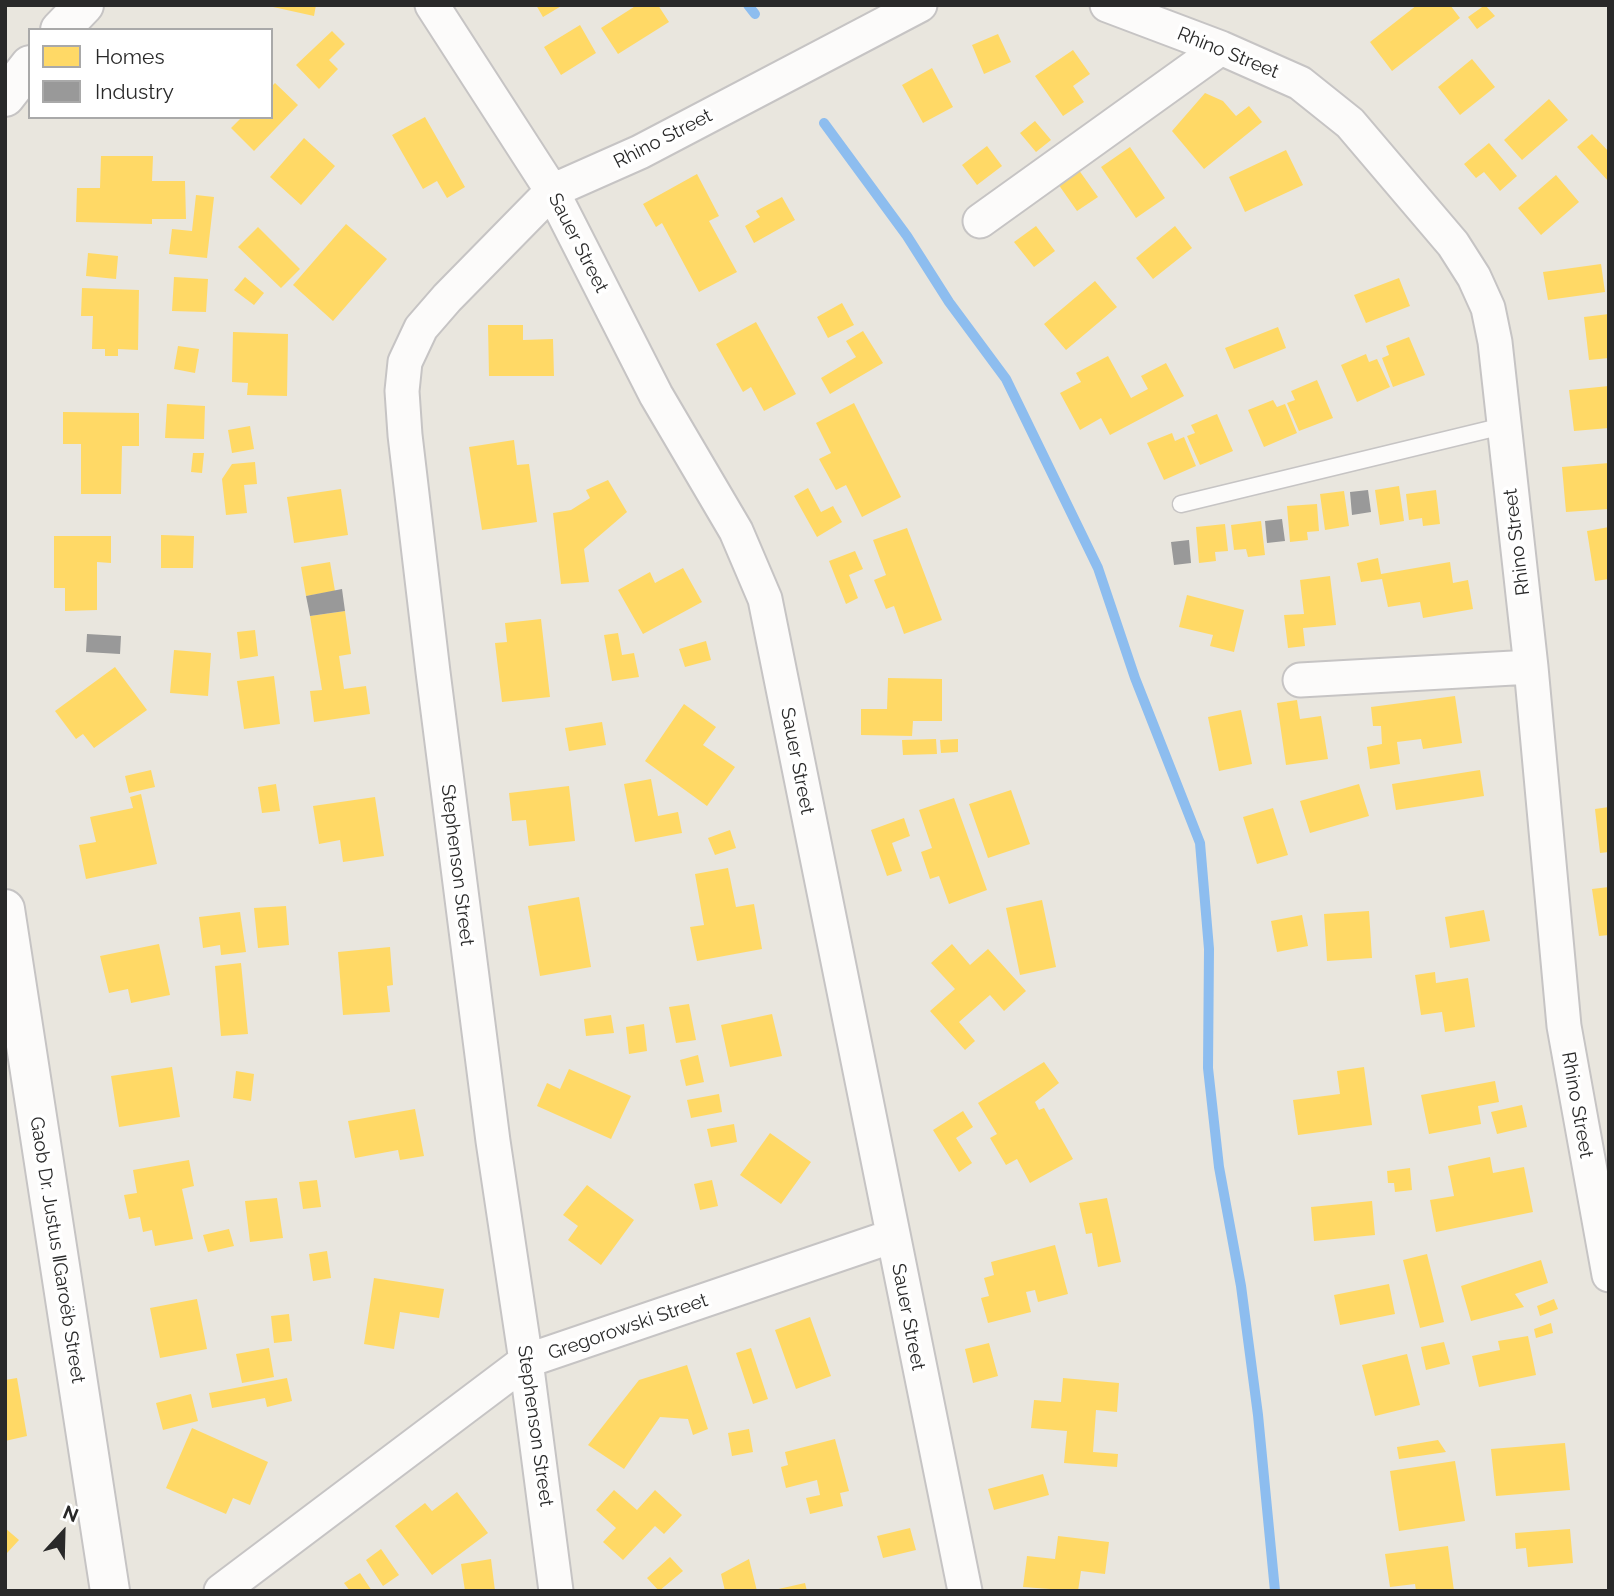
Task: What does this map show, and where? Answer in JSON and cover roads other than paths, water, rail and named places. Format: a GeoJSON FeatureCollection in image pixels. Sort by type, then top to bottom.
{"type":"FeatureCollection","features":[{"type":"Feature","properties":{"kind":"street"},"geometry":{"type":"LineString","coordinates":[[62,28],[84,5]]}},
{"type":"Feature","properties":{"kind":"street","name":"Sauer Street"},"geometry":{"type":"LineString","coordinates":[[432,5],[552,191],[656,395],[736,531],[765,599],[965,1591]]}},
{"type":"Feature","properties":{"kind":"street","name":"Rhino Street"},"geometry":{"type":"LineString","coordinates":[[552,191],[640,152],[920,5]]}},
{"type":"Feature","properties":{"kind":"street","name":"Rhino Street"},"geometry":{"type":"LineString","coordinates":[[1107,5],[1221,48],[1300,83],[1350,123],[1453,244],[1474,277],[1488,308],[1495,342],[1531,667],[1564,1026],[1609,1275]]}},
{"type":"Feature","properties":{"kind":"street"},"geometry":{"type":"LineString","coordinates":[[980,221],[1221,48]]}},
{"type":"Feature","properties":{"kind":"street"},"geometry":{"type":"LineString","coordinates":[[5,97],[28,68]]}},
{"type":"Feature","properties":{"kind":"street","name":"Stephenson Street"},"geometry":{"type":"LineString","coordinates":[[552,191],[421,328],[405,362],[402,391],[440,728],[493,1141],[526,1361],[556,1591]]}},
{"type":"Feature","properties":{"kind":"street"},"geometry":{"type":"LineString","coordinates":[[1300,680],[1531,667]]}},
{"type":"Feature","properties":{"kind":"street","name":"Gaob Dr. Justus ǁGaroëb Street"},"geometry":{"type":"LineString","coordinates":[[5,909],[110,1591]]}},
{"type":"Feature","properties":{"kind":"street","name":"Gregorowski Street"},"geometry":{"type":"LineString","coordinates":[[221,1591],[526,1361],[893,1236]]}},
{"type":"Feature","properties":{"kind":"lane"},"geometry":{"type":"LineString","coordinates":[[1181,504],[1503,426]]}},
{"type":"Feature","properties":{"kind":"waterway"},"geometry":{"type":"LineString","coordinates":[[748,5],[755,14]]}},
{"type":"Feature","properties":{"kind":"waterway"},"geometry":{"type":"LineString","coordinates":[[824,123],[907,236],[949,302],[1006,379],[1098,568],[1135,678],[1200,843],[1209,949],[1208,1068],[1219,1167],[1241,1286],[1258,1415],[1275,1591]]}}]}
